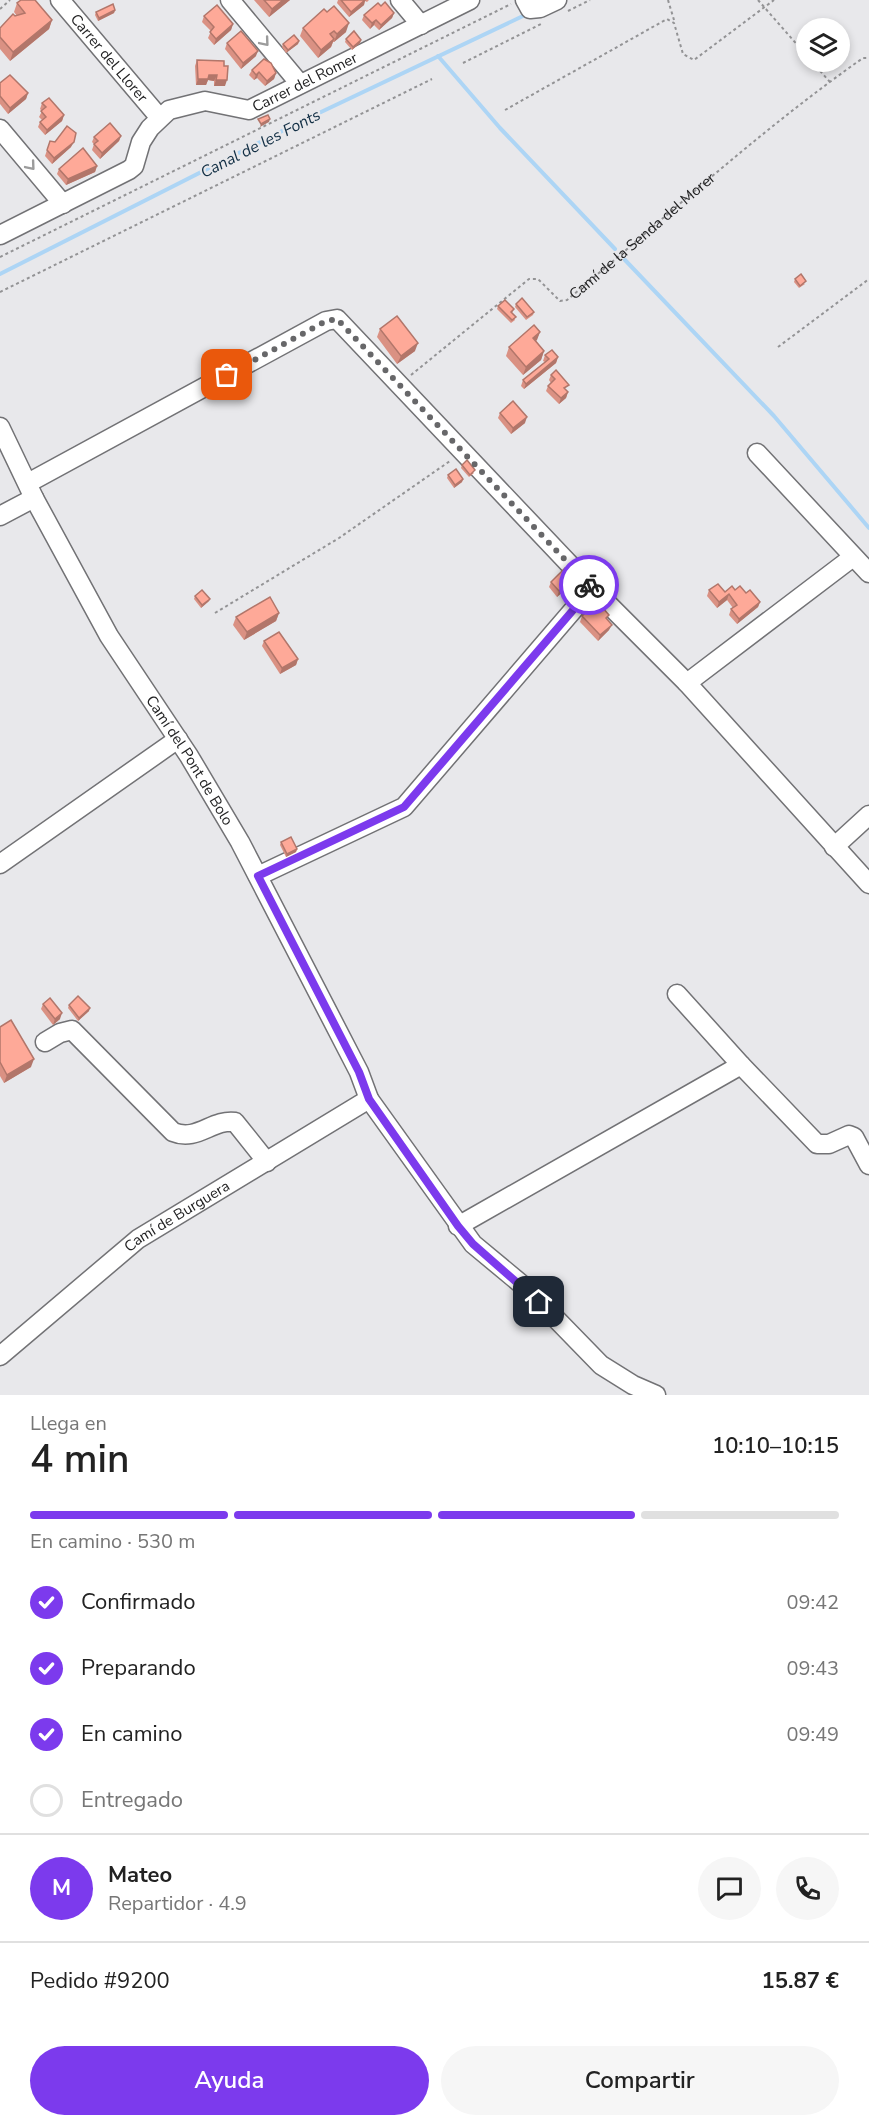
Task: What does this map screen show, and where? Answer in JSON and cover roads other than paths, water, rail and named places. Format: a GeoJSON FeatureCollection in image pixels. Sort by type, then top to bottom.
{"type":"FeatureCollection","features":[{"type":"Feature","properties":{"kind":"street","name":"Carrer del Llorer"},"geometry":{"type":"LineString","coordinates":[[60,0],[159,117]]}},
{"type":"Feature","properties":{"kind":"street"},"geometry":{"type":"LineString","coordinates":[[230,0],[300,84]]}},
{"type":"Feature","properties":{"kind":"street"},"geometry":{"type":"LineString","coordinates":[[400,0],[421,25]]}},
{"type":"Feature","properties":{"kind":"street","name":"Carrer del Romer"},"geometry":{"type":"LineString","coordinates":[[0,235],[134,166],[141,142],[159,117],[177,106],[196,102],[214,102],[249,110],[470,0]]}},
{"type":"Feature","properties":{"kind":"street"},"geometry":{"type":"LineString","coordinates":[[524,2],[534,10],[557,8]]}},
{"type":"Feature","properties":{"kind":"street"},"geometry":{"type":"LineString","coordinates":[[0,129],[63,204]]}},
{"type":"Feature","properties":{"kind":"street"},"geometry":{"type":"LineString","coordinates":[[0,516],[31,490],[332,318],[342,322],[462,453],[687,683],[869,884]]}},
{"type":"Feature","properties":{"kind":"street","name":"Camí del Pont de Bolo"},"geometry":{"type":"LineString","coordinates":[[0,427],[109,636],[178,739],[258,876],[359,1072],[369,1099],[473,1244],[526,1288],[601,1365],[633,1385],[657,1395]]}},
{"type":"Feature","properties":{"kind":"street"},"geometry":{"type":"LineString","coordinates":[[757,453],[869,573]]}},
{"type":"Feature","properties":{"kind":"street"},"geometry":{"type":"LineString","coordinates":[[687,683],[854,557]]}},
{"type":"Feature","properties":{"kind":"street"},"geometry":{"type":"LineString","coordinates":[[258,876],[404,807],[592,588]]}},
{"type":"Feature","properties":{"kind":"street"},"geometry":{"type":"LineString","coordinates":[[0,864],[178,739]]}},
{"type":"Feature","properties":{"kind":"street"},"geometry":{"type":"LineString","coordinates":[[834,847],[869,815]]}},
{"type":"Feature","properties":{"kind":"street"},"geometry":{"type":"LineString","coordinates":[[677,994],[817,1144],[829,1144],[844,1136],[854,1137],[869,1165]]}},
{"type":"Feature","properties":{"kind":"street"},"geometry":{"type":"LineString","coordinates":[[45,1042],[60,1033],[72,1030],[173,1132],[187,1135],[197,1134],[221,1122],[235,1122],[267,1162]]}},
{"type":"Feature","properties":{"kind":"street"},"geometry":{"type":"LineString","coordinates":[[458,1226],[741,1065]]}},
{"type":"Feature","properties":{"kind":"street","name":"Camí de Burguera"},"geometry":{"type":"LineString","coordinates":[[0,1356],[138,1239],[369,1099]]}},
{"type":"Feature","properties":{"kind":"waterway","name":"Canal de les Fonts"},"geometry":{"type":"LineString","coordinates":[[0,274],[300,122],[523,16]]}},
{"type":"Feature","properties":{"kind":"waterway"},"geometry":{"type":"LineString","coordinates":[[438,56],[500,128],[615,249]]}},
{"type":"Feature","properties":{"kind":"waterway"},"geometry":{"type":"LineString","coordinates":[[625,260],[774,416],[869,528]]}}]}
